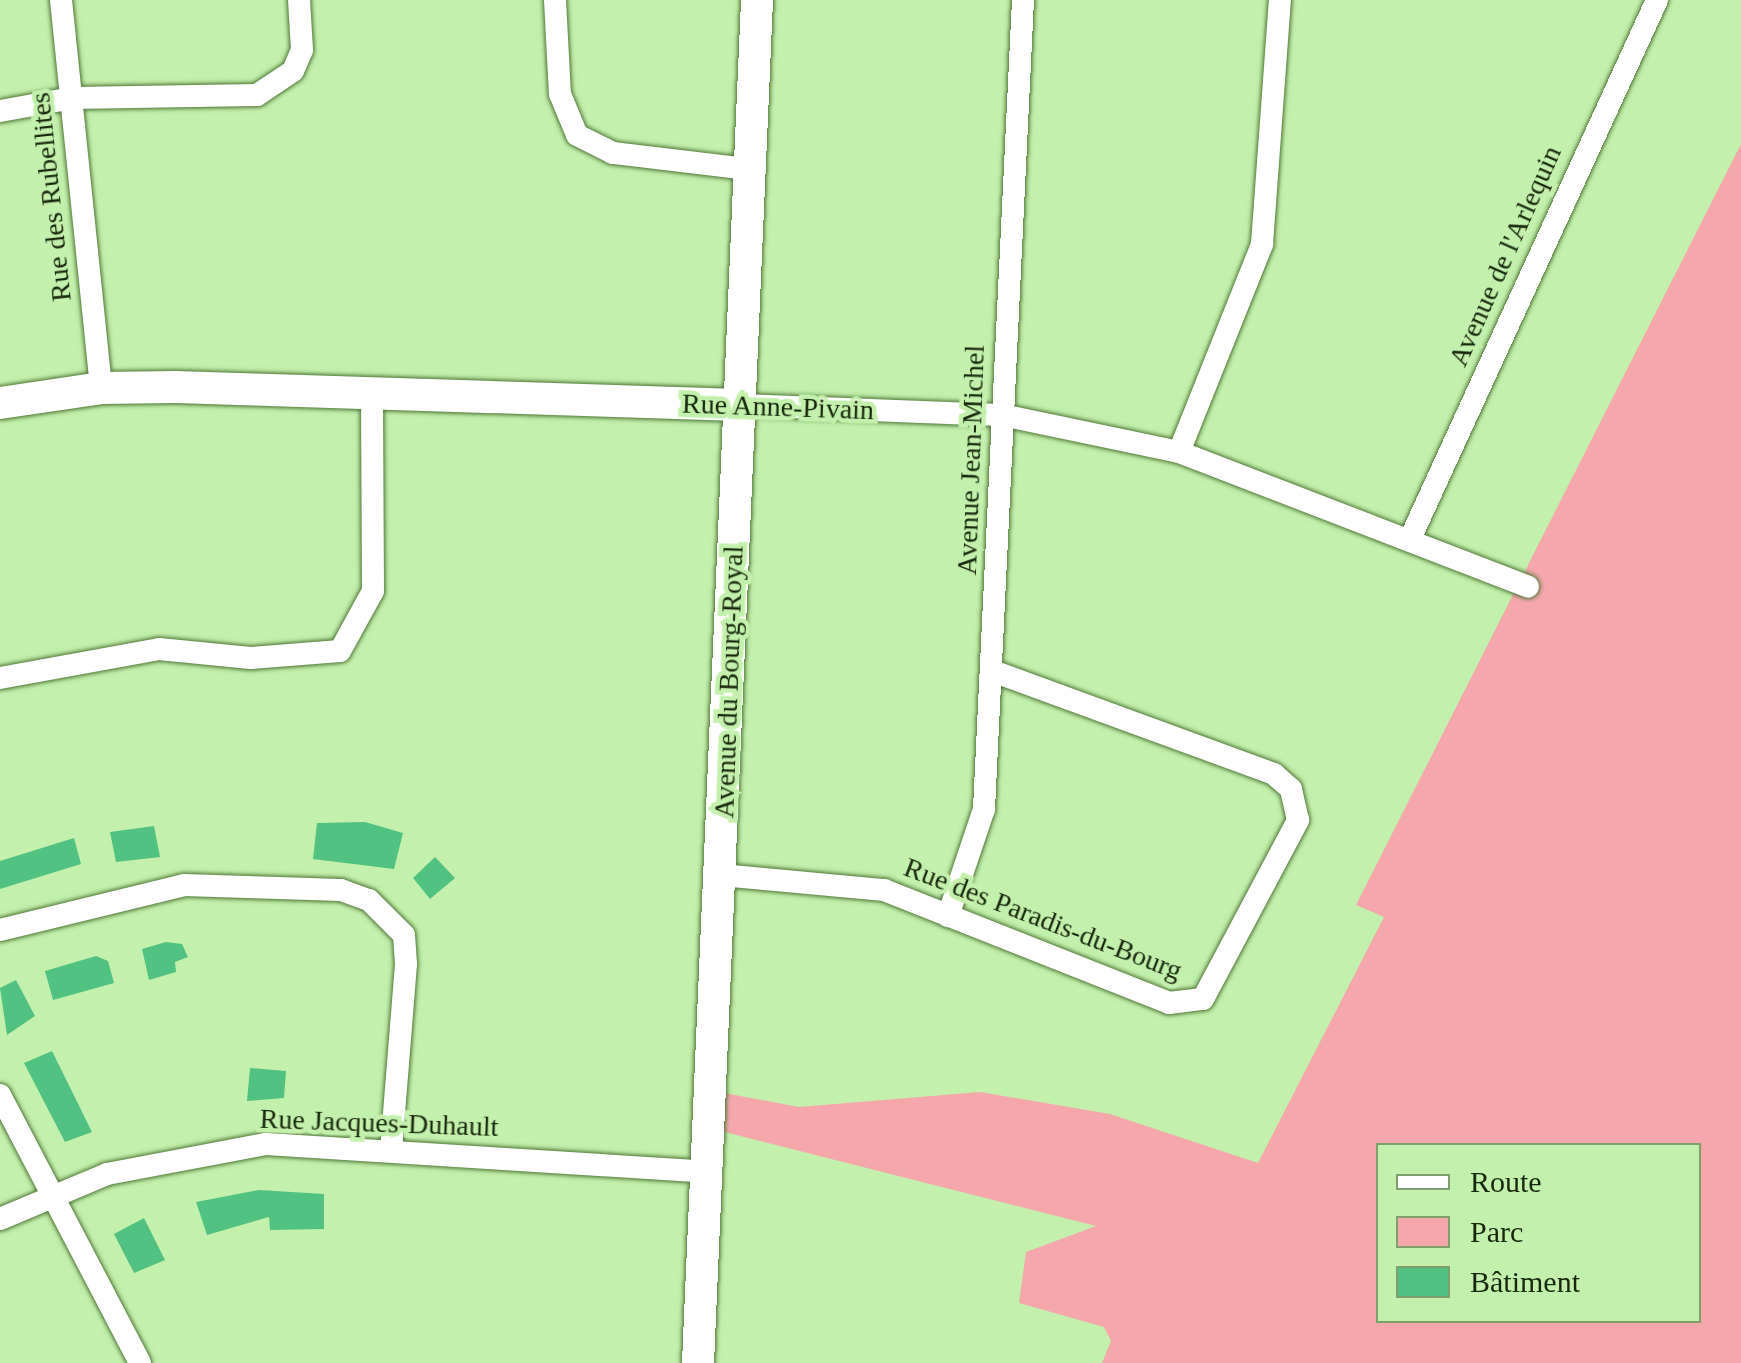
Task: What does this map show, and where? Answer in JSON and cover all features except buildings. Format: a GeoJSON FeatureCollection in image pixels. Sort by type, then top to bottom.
{"type":"FeatureCollection","features":[{"type":"Feature","properties":{"kind":"street","name":"Rue des Rubellites"},"geometry":{"type":"LineString","coordinates":[[61,0],[100,388]]}},
{"type":"Feature","properties":{"kind":"street"},"geometry":{"type":"LineString","coordinates":[[0,112],[72,98],[257,96],[293,70],[302,50],[299,0]]}},
{"type":"Feature","properties":{"kind":"street"},"geometry":{"type":"LineString","coordinates":[[555,0],[560,94],[577,136],[613,152],[748,170]]}},
{"type":"Feature","properties":{"kind":"street","name":"Avenue du Bourg-Royal"},"geometry":{"type":"LineString","coordinates":[[698,1363],[757,0]]}},
{"type":"Feature","properties":{"kind":"street","name":"Avenue Jean-Michel"},"geometry":{"type":"LineString","coordinates":[[948,916],[984,810],[1022,0]]}},
{"type":"Feature","properties":{"kind":"street"},"geometry":{"type":"LineString","coordinates":[[1179,452],[1262,244],[1280,0]]}},
{"type":"Feature","properties":{"kind":"street","name":"Avenue de l'Arlequin"},"geometry":{"type":"LineString","coordinates":[[1410,538],[1657,0]]}},
{"type":"Feature","properties":{"kind":"street","name":"Rue Anne-Pivain"},"geometry":{"type":"LineString","coordinates":[[0,404],[100,388],[372,393],[1002,415],[1179,452],[1410,538],[1528,587]]}},
{"type":"Feature","properties":{"kind":"street"},"geometry":{"type":"LineString","coordinates":[[0,678],[159,650],[252,658],[340,651],[373,591],[372,393]]}},
{"type":"Feature","properties":{"kind":"street","name":"Rue des Paradis-du-Bourg"},"geometry":{"type":"LineString","coordinates":[[722,875],[841,881],[948,916],[1185,1005],[1204,1000],[1298,820],[1291,789],[1274,774],[992,670]]}},
{"type":"Feature","properties":{"kind":"street"},"geometry":{"type":"LineString","coordinates":[[0,930],[184,885],[341,890],[369,900],[392,916],[405,949],[390,1150]]}},
{"type":"Feature","properties":{"kind":"street"},"geometry":{"type":"LineString","coordinates":[[0,1095],[140,1363]]}},
{"type":"Feature","properties":{"kind":"street","name":"Rue Jacques-Duhault"},"geometry":{"type":"LineString","coordinates":[[0,1219],[49,1194],[107,1174],[266,1144],[707,1172]]}},
{"type":"Feature","properties":{"kind":"green space"},"geometry":{"type":"Polygon","coordinates":[[[1741,144],[1741,1363],[1102,1363],[1111,1341],[1104,1327],[1019,1303],[1026,1252],[1096,1226],[717,1130],[724,1093],[799,1107],[980,1092],[1110,1114],[1258,1163],[1384,917],[1356,905],[1741,144]]]}}]}
